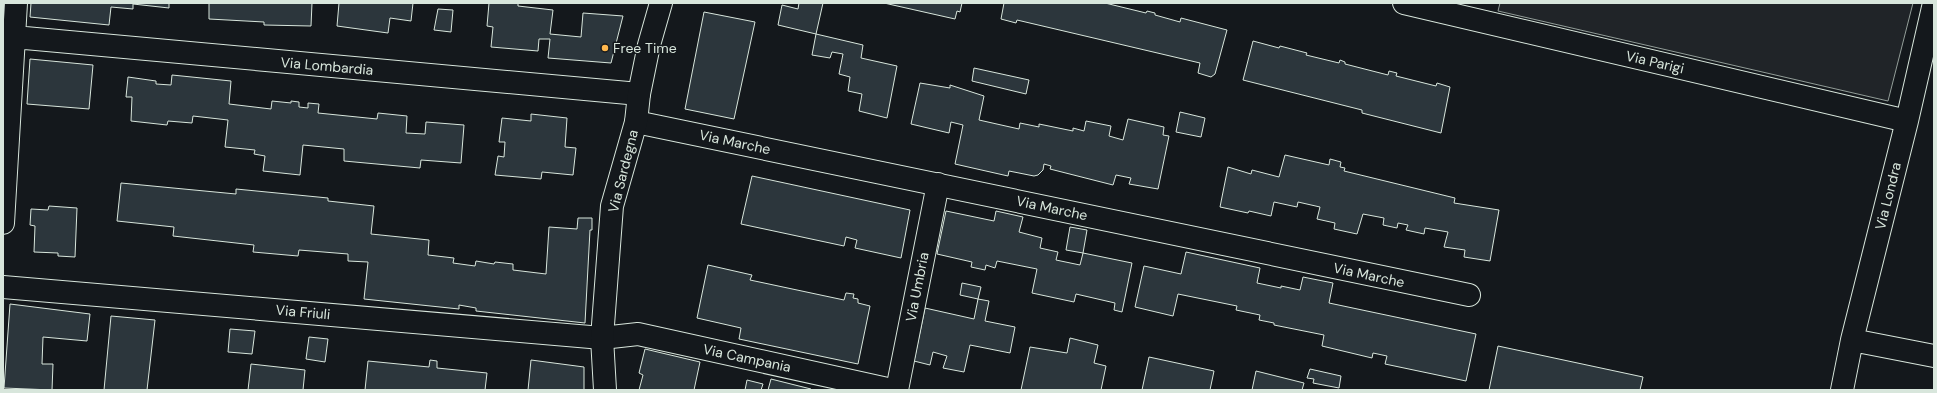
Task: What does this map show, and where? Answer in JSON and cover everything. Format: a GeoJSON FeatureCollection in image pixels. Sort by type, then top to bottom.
{"type":"FeatureCollection","features":[{"type":"Feature","properties":{"kind":"street"},"geometry":{"type":"LineString","coordinates":[[3,223],[7,79],[14,37],[16,3]]}},
{"type":"Feature","properties":{"kind":"street","name":"Via Sardegna"},"geometry":{"type":"LineString","coordinates":[[605,390],[602,338],[612,206],[636,122],[639,94],[649,45],[662,3]]}},
{"type":"Feature","properties":{"kind":"street","name":"Via Parigi"},"geometry":{"type":"LineString","coordinates":[[1404,3],[1907,120]]}},
{"type":"Feature","properties":{"kind":"street","name":"Via Londra"},"geometry":{"type":"LineString","coordinates":[[1842,390],[1852,340],[1907,120],[1934,3]]}},
{"type":"Feature","properties":{"kind":"street","name":"Via Lombardia"},"geometry":{"type":"LineString","coordinates":[[14,37],[639,94]]}},
{"type":"Feature","properties":{"kind":"street","name":"Via Marche"},"geometry":{"type":"LineString","coordinates":[[636,122],[1469,295]]}},
{"type":"Feature","properties":{"kind":"street","name":"Via Umbria"},"geometry":{"type":"LineString","coordinates":[[897,390],[938,184]]}},
{"type":"Feature","properties":{"kind":"street","name":"Via Friuli"},"geometry":{"type":"LineString","coordinates":[[3,287],[602,338]]}},
{"type":"Feature","properties":{"kind":"street","name":"Via Campania"},"geometry":{"type":"LineString","coordinates":[[602,338],[638,334],[892,390]]}},
{"type":"Feature","properties":{"kind":"street"},"geometry":{"type":"LineString","coordinates":[[1852,340],[1934,356]]}},
{"type":"Feature","properties":{"kind":"shaded area"},"geometry":{"type":"Polygon","coordinates":[[[1500,3],[1913,3],[1888,101],[1498,11],[1500,3]]]}},
{"type":"Feature","properties":{"kind":"building"},"geometry":{"type":"Polygon","coordinates":[[[31,3],[169,3],[169,8],[133,4],[133,9],[111,7],[109,25],[30,17],[31,3]]]}},
{"type":"Feature","properties":{"kind":"building"},"geometry":{"type":"Polygon","coordinates":[[[209,3],[312,3],[311,26],[264,25],[264,22],[209,19],[209,3]]]}},
{"type":"Feature","properties":{"kind":"building"},"geometry":{"type":"Polygon","coordinates":[[[339,3],[413,3],[411,21],[390,18],[388,33],[337,26],[339,3]]]}},
{"type":"Feature","properties":{"kind":"building"},"geometry":{"type":"Polygon","coordinates":[[[489,3],[518,3],[518,6],[553,10],[550,34],[581,37],[583,13],[623,16],[611,63],[548,58],[550,39],[539,39],[538,51],[491,47],[493,27],[487,26],[489,3]]]}},
{"type":"Feature","properties":{"kind":"building"},"geometry":{"type":"Polygon","coordinates":[[[799,3],[823,3],[816,34],[778,25],[782,5],[798,9],[799,3]]]}},
{"type":"Feature","properties":{"kind":"building"},"geometry":{"type":"Polygon","coordinates":[[[884,3],[962,3],[960,12],[957,11],[955,19],[884,3]]]}},
{"type":"Feature","properties":{"kind":"building"},"geometry":{"type":"Polygon","coordinates":[[[1004,3],[1105,3],[1146,13],[1147,11],[1155,13],[1155,15],[1180,22],[1181,18],[1227,30],[1215,74],[1211,77],[1198,73],[1200,63],[1017,20],[1016,23],[1001,19],[1004,3]]]}},
{"type":"Feature","properties":{"kind":"building"},"geometry":{"type":"Polygon","coordinates":[[[438,9],[453,10],[451,32],[434,30],[438,9]]]}},
{"type":"Feature","properties":{"kind":"building"},"geometry":{"type":"Polygon","coordinates":[[[704,12],[755,22],[734,119],[685,109],[704,12]]]}},
{"type":"Feature","properties":{"kind":"building"},"geometry":{"type":"Polygon","coordinates":[[[816,34],[863,45],[861,58],[897,66],[887,118],[859,111],[862,94],[848,91],[850,77],[839,74],[843,54],[832,52],[830,58],[812,55],[816,34]]]}},
{"type":"Feature","properties":{"kind":"building"},"geometry":{"type":"Polygon","coordinates":[[[1253,41],[1279,48],[1280,46],[1307,53],[1306,55],[1339,63],[1340,60],[1345,62],[1345,64],[1388,75],[1389,71],[1397,73],[1396,76],[1436,86],[1437,83],[1450,87],[1441,133],[1362,113],[1362,110],[1243,80],[1253,41]]]}},
{"type":"Feature","properties":{"kind":"building"},"geometry":{"type":"Polygon","coordinates":[[[30,59],[93,65],[89,109],[27,104],[30,59]]]}},
{"type":"Feature","properties":{"kind":"building"},"geometry":{"type":"Polygon","coordinates":[[[974,68],[1029,80],[1026,94],[972,81],[974,68]]]}},
{"type":"Feature","properties":{"kind":"building"},"geometry":{"type":"Polygon","coordinates":[[[172,75],[231,81],[229,104],[271,109],[272,101],[291,103],[291,101],[299,102],[299,107],[308,108],[308,103],[319,104],[318,113],[377,119],[378,113],[407,116],[406,133],[425,134],[426,122],[464,125],[461,163],[421,160],[420,168],[344,161],[344,149],[303,145],[300,175],[263,171],[265,156],[254,154],[255,150],[225,147],[228,120],[193,116],[192,123],[168,121],[167,125],[131,121],[132,97],[126,97],[128,77],[156,81],[156,84],[171,85],[172,75]]]}},
{"type":"Feature","properties":{"kind":"building"},"geometry":{"type":"Polygon","coordinates":[[[920,83],[950,88],[950,85],[984,96],[979,120],[1019,129],[1020,123],[1039,127],[1039,124],[1073,131],[1073,128],[1084,131],[1086,121],[1111,126],[1109,136],[1123,140],[1128,119],[1164,127],[1163,135],[1169,136],[1158,189],[1129,184],[1131,178],[1116,175],[1113,185],[1050,169],[1051,166],[1044,164],[1043,170],[1038,175],[1034,176],[1009,171],[1008,176],[955,164],[963,125],[951,122],[949,133],[911,124],[920,83]]]}},
{"type":"Feature","properties":{"kind":"building"},"geometry":{"type":"Polygon","coordinates":[[[1180,112],[1205,118],[1201,137],[1176,132],[1180,112]]]}},
{"type":"Feature","properties":{"kind":"building"},"geometry":{"type":"Polygon","coordinates":[[[531,114],[567,118],[565,147],[576,148],[573,175],[542,172],[541,179],[495,175],[498,156],[504,157],[505,142],[499,142],[502,118],[531,121],[531,114]]]}},
{"type":"Feature","properties":{"kind":"building"},"geometry":{"type":"Polygon","coordinates":[[[1285,155],[1329,165],[1330,159],[1341,162],[1340,167],[1345,168],[1344,171],[1455,198],[1454,203],[1499,210],[1490,261],[1464,257],[1465,250],[1444,247],[1448,232],[1425,228],[1424,234],[1406,230],[1408,225],[1398,223],[1397,228],[1383,225],[1384,218],[1363,214],[1357,234],[1334,229],[1335,223],[1317,219],[1320,207],[1298,202],[1297,207],[1274,202],[1271,216],[1220,207],[1228,167],[1251,174],[1252,170],[1279,177],[1285,155]]]}},
{"type":"Feature","properties":{"kind":"building"},"geometry":{"type":"Polygon","coordinates":[[[752,176],[910,210],[901,258],[855,248],[857,240],[846,237],[844,246],[741,224],[752,176]]]}},
{"type":"Feature","properties":{"kind":"building"},"geometry":{"type":"Polygon","coordinates":[[[121,183],[236,194],[236,189],[328,198],[328,201],[374,206],[371,234],[429,240],[428,255],[454,258],[453,263],[475,266],[476,261],[494,264],[495,262],[513,264],[513,270],[546,274],[549,227],[577,229],[578,218],[592,218],[585,323],[476,311],[476,308],[459,305],[459,309],[364,299],[368,262],[348,261],[348,254],[299,250],[298,256],[253,252],[254,245],[173,236],[174,227],[117,221],[121,183]]]}},
{"type":"Feature","properties":{"kind":"building"},"geometry":{"type":"Polygon","coordinates":[[[49,206],[77,208],[75,257],[58,256],[58,253],[34,252],[35,226],[30,225],[31,209],[48,210],[49,206]]]}},
{"type":"Feature","properties":{"kind":"building"},"geometry":{"type":"Polygon","coordinates":[[[946,211],[994,221],[996,211],[1023,217],[1019,232],[1042,238],[1040,248],[1058,252],[1056,260],[1080,265],[1083,253],[1132,263],[1122,312],[1114,310],[1115,303],[1076,294],[1074,302],[1032,293],[1037,269],[997,261],[995,268],[986,265],[985,270],[971,267],[972,262],[937,254],[946,211]]]}},
{"type":"Feature","properties":{"kind":"building"},"geometry":{"type":"Polygon","coordinates":[[[1070,227],[1087,230],[1083,253],[1066,250],[1070,227]]]}},
{"type":"Feature","properties":{"kind":"building"},"geometry":{"type":"Polygon","coordinates":[[[1186,252],[1260,268],[1257,283],[1300,290],[1303,277],[1333,283],[1329,303],[1476,334],[1466,381],[1385,364],[1387,356],[1373,353],[1372,358],[1322,346],[1324,335],[1274,325],[1274,323],[1259,320],[1260,315],[1236,310],[1237,306],[1178,294],[1173,316],[1135,307],[1144,266],[1181,274],[1186,252]]]}},
{"type":"Feature","properties":{"kind":"building"},"geometry":{"type":"Polygon","coordinates":[[[708,265],[752,275],[750,280],[844,300],[846,293],[854,294],[853,298],[858,299],[858,303],[870,306],[858,364],[739,339],[741,328],[697,318],[708,265]]]}},
{"type":"Feature","properties":{"kind":"building"},"geometry":{"type":"Polygon","coordinates":[[[962,283],[981,287],[978,299],[960,295],[962,283]]]}},
{"type":"Feature","properties":{"kind":"building"},"geometry":{"type":"Polygon","coordinates":[[[978,299],[989,301],[985,321],[1015,327],[1010,353],[970,345],[964,372],[943,368],[947,356],[933,352],[930,365],[914,361],[925,308],[974,319],[978,299]]]}},
{"type":"Feature","properties":{"kind":"building"},"geometry":{"type":"Polygon","coordinates":[[[10,304],[90,314],[87,341],[43,337],[42,364],[53,364],[52,390],[4,388],[10,304]]]}},
{"type":"Feature","properties":{"kind":"building"},"geometry":{"type":"Polygon","coordinates":[[[111,316],[155,320],[147,390],[104,390],[111,316]]]}},
{"type":"Feature","properties":{"kind":"building"},"geometry":{"type":"Polygon","coordinates":[[[230,329],[255,331],[252,354],[228,352],[230,329]]]}},
{"type":"Feature","properties":{"kind":"building"},"geometry":{"type":"Polygon","coordinates":[[[309,337],[328,339],[325,362],[306,359],[309,337]]]}},
{"type":"Feature","properties":{"kind":"building"},"geometry":{"type":"Polygon","coordinates":[[[1070,338],[1098,345],[1094,363],[1106,366],[1101,390],[1021,390],[1030,347],[1067,353],[1070,338]]]}},
{"type":"Feature","properties":{"kind":"building"},"geometry":{"type":"Polygon","coordinates":[[[1498,346],[1643,377],[1640,390],[1489,390],[1498,346]]]}},
{"type":"Feature","properties":{"kind":"building"},"geometry":{"type":"Polygon","coordinates":[[[645,349],[700,362],[694,390],[639,390],[643,375],[639,373],[645,349]]]}},
{"type":"Feature","properties":{"kind":"building"},"geometry":{"type":"Polygon","coordinates":[[[1149,357],[1214,371],[1210,390],[1142,390],[1149,357]]]}},
{"type":"Feature","properties":{"kind":"building"},"geometry":{"type":"Polygon","coordinates":[[[430,360],[437,361],[437,368],[487,373],[485,390],[365,390],[368,361],[429,367],[430,360]]]}},
{"type":"Feature","properties":{"kind":"building"},"geometry":{"type":"Polygon","coordinates":[[[531,360],[584,367],[584,390],[528,390],[531,360]]]}},
{"type":"Feature","properties":{"kind":"building"},"geometry":{"type":"Polygon","coordinates":[[[251,364],[305,370],[303,390],[248,390],[251,364]]]}},
{"type":"Feature","properties":{"kind":"building"},"geometry":{"type":"Polygon","coordinates":[[[1310,369],[1341,376],[1339,388],[1313,383],[1314,379],[1307,378],[1310,369]]]}},
{"type":"Feature","properties":{"kind":"building"},"geometry":{"type":"Polygon","coordinates":[[[1256,371],[1304,383],[1302,390],[1252,390],[1256,371]]]}},
{"type":"Feature","properties":{"kind":"building"},"geometry":{"type":"Polygon","coordinates":[[[771,379],[811,389],[811,390],[768,390],[771,379]]]}},
{"type":"Feature","properties":{"kind":"building"},"geometry":{"type":"Polygon","coordinates":[[[747,380],[763,384],[761,390],[745,390],[747,380]]]}},
{"type":"Feature","properties":{"kind":"place","name":"Free Time"},"geometry":{"type":"Point","coordinates":[605,48]}}]}
